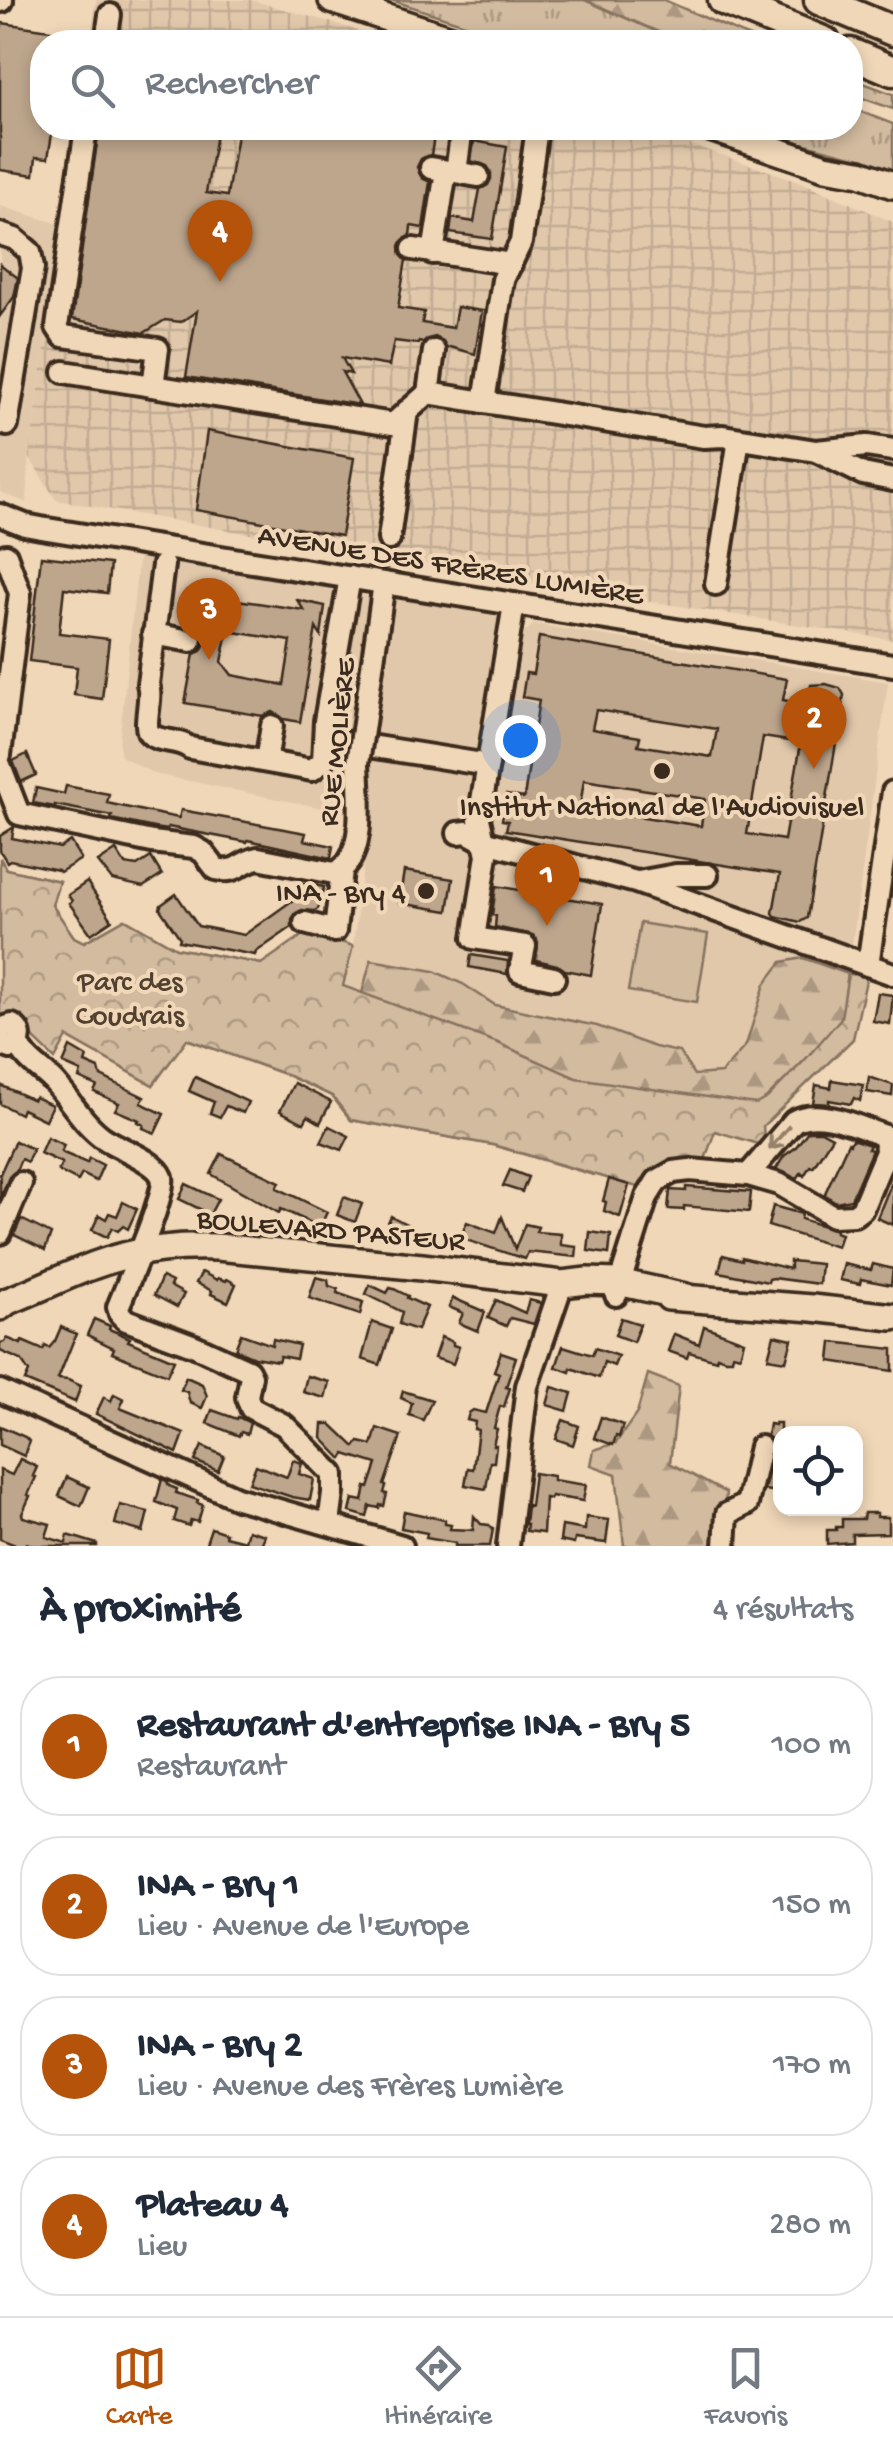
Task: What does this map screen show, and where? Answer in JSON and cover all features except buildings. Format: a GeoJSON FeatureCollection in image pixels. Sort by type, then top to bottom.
{"type":"FeatureCollection","features":[{"type":"Feature","properties":{"kind":"highway"},"geometry":{"type":"LineString","coordinates":[[723,0],[796,30]]}},
{"type":"Feature","properties":{"kind":"highway"},"geometry":{"type":"LineString","coordinates":[[819,0],[893,30]]}},
{"type":"Feature","properties":{"kind":"highway"},"geometry":{"type":"LineString","coordinates":[[863,58],[893,71]]}},
{"type":"Feature","properties":{"kind":"main road"},"geometry":{"type":"LineString","coordinates":[[332,0],[423,30]]}},
{"type":"Feature","properties":{"kind":"main road"},"geometry":{"type":"LineString","coordinates":[[746,140],[893,185]]}},
{"type":"Feature","properties":{"kind":"main road"},"geometry":{"type":"LineString","coordinates":[[825,167],[893,205]]}},
{"type":"Feature","properties":{"kind":"main road","name":"BOULEVARD PASTEUR"},"geometry":{"type":"LineString","coordinates":[[0,1307],[91,1266],[142,1252],[217,1246],[562,1284],[587,1281],[617,1288],[651,1288],[686,1297],[893,1317]]}},
{"type":"Feature","properties":{"kind":"main road","name":"BOULEVARD PASTEUR"},"geometry":{"type":"LineString","coordinates":[[0,1321],[41,1288]]}},
{"type":"Feature","properties":{"kind":"street"},"geometry":{"type":"LineString","coordinates":[[108,30],[110,15]]}},
{"type":"Feature","properties":{"kind":"street"},"geometry":{"type":"LineString","coordinates":[[84,140],[57,327],[64,336],[158,348],[153,386]]}},
{"type":"Feature","properties":{"kind":"street"},"geometry":{"type":"LineString","coordinates":[[457,140],[444,171],[423,251],[510,264]]}},
{"type":"Feature","properties":{"kind":"street"},"geometry":{"type":"LineString","coordinates":[[484,402],[503,280],[521,242],[535,140]]}},
{"type":"Feature","properties":{"kind":"street"},"geometry":{"type":"LineString","coordinates":[[444,171],[478,176]]}},
{"type":"Feature","properties":{"kind":"street"},"geometry":{"type":"LineString","coordinates":[[0,234],[30,252],[33,268],[7,426]]}},
{"type":"Feature","properties":{"kind":"street"},"geometry":{"type":"LineString","coordinates":[[64,372],[393,424],[428,394],[434,351]]}},
{"type":"Feature","properties":{"kind":"street"},"geometry":{"type":"LineString","coordinates":[[428,394],[816,451],[867,446],[893,450]]}},
{"type":"Feature","properties":{"kind":"street"},"geometry":{"type":"LineString","coordinates":[[388,538],[407,411]]}},
{"type":"Feature","properties":{"kind":"street"},"geometry":{"type":"LineString","coordinates":[[716,584],[739,438]]}},
{"type":"Feature","properties":{"kind":"street"},"geometry":{"type":"LineString","coordinates":[[816,451],[863,474],[893,480]]}},
{"type":"Feature","properties":{"kind":"street","name":"AVENUE DES FRÈRES LUMIÈRE"},"geometry":{"type":"LineString","coordinates":[[0,516],[25,525],[893,665]]}},
{"type":"Feature","properties":{"kind":"street"},"geometry":{"type":"LineString","coordinates":[[0,755],[20,593],[3,555],[22,540],[25,525]]}},
{"type":"Feature","properties":{"kind":"street"},"geometry":{"type":"LineString","coordinates":[[162,565],[148,684],[152,694],[148,733],[190,748],[312,770],[323,761],[350,577]]}},
{"type":"Feature","properties":{"kind":"street","name":"RUE MOLIÈRE"},"geometry":{"type":"LineString","coordinates":[[0,765],[19,814],[194,847],[216,870],[228,872],[258,858],[334,873],[342,870],[353,854],[360,821],[358,764],[384,583]]}},
{"type":"Feature","properties":{"kind":"street"},"geometry":{"type":"LineString","coordinates":[[514,604],[479,819],[486,855],[474,938],[525,946],[520,971],[554,978]]}},
{"type":"Feature","properties":{"kind":"street"},"geometry":{"type":"LineString","coordinates":[[153,634],[192,640]]}},
{"type":"Feature","properties":{"kind":"street"},"geometry":{"type":"LineString","coordinates":[[266,761],[272,726]]}},
{"type":"Feature","properties":{"kind":"street"},"geometry":{"type":"LineString","coordinates":[[325,739],[488,766]]}},
{"type":"Feature","properties":{"kind":"street"},"geometry":{"type":"LineString","coordinates":[[868,965],[893,792]]}},
{"type":"Feature","properties":{"kind":"street"},"geometry":{"type":"LineString","coordinates":[[458,833],[467,832],[483,842],[636,882],[893,974]]}},
{"type":"Feature","properties":{"kind":"street"},"geometry":{"type":"LineString","coordinates":[[305,923],[335,930],[342,870]]}},
{"type":"Feature","properties":{"kind":"street"},"geometry":{"type":"LineString","coordinates":[[636,882],[676,875],[707,875]]}},
{"type":"Feature","properties":{"kind":"street"},"geometry":{"type":"LineString","coordinates":[[0,1029],[8,1025],[16,1028],[20,1036],[9,1044],[53,1081],[95,1132],[156,1168],[162,1178],[164,1190],[118,1307],[120,1314],[126,1320],[248,1370],[251,1376],[247,1397],[251,1408],[284,1425],[333,1474],[329,1524]]}},
{"type":"Feature","properties":{"kind":"street"},"geometry":{"type":"LineString","coordinates":[[617,1288],[648,1197],[657,1182],[672,1172],[690,1170],[767,1179],[833,1216],[854,1215],[862,1210],[886,1152],[885,1136],[805,1115],[794,1121],[748,1175]]}},
{"type":"Feature","properties":{"kind":"street"},"geometry":{"type":"LineString","coordinates":[[0,1234],[22,1183]]}},
{"type":"Feature","properties":{"kind":"street"},"geometry":{"type":"LineString","coordinates":[[508,1546],[530,1444],[527,1386],[562,1284]]}},
{"type":"Feature","properties":{"kind":"street"},"geometry":{"type":"LineString","coordinates":[[0,1391],[237,1498],[402,1546]]}},
{"type":"Feature","properties":{"kind":"street"},"geometry":{"type":"LineString","coordinates":[[725,1546],[727,1514],[747,1504],[760,1448]]}},
{"type":"Feature","properties":{"kind":"shaded area"},"geometry":{"type":"Polygon","coordinates":[[[96,0],[251,0],[355,30],[92,30],[96,0]]]}},
{"type":"Feature","properties":{"kind":"shaded area"},"geometry":{"type":"Polygon","coordinates":[[[75,140],[677,140],[796,180],[893,222],[893,640],[502,578],[56,500],[29,457],[75,140]]]}},
{"type":"Feature","properties":{"kind":"shaded area"},"geometry":{"type":"Polygon","coordinates":[[[0,206],[63,225],[29,457],[27,503],[0,492],[0,206]]]}},
{"type":"Feature","properties":{"kind":"shaded area"},"geometry":{"type":"Polygon","coordinates":[[[139,552],[376,598],[348,760],[352,814],[154,774],[121,756],[139,552]]]}},
{"type":"Feature","properties":{"kind":"shaded area"},"geometry":{"type":"Polygon","coordinates":[[[398,595],[462,605],[463,609],[494,611],[519,638],[534,624],[888,682],[848,974],[767,1098],[577,1078],[343,986],[353,946],[370,813],[364,767],[390,600],[398,595]]]}},
{"type":"Feature","properties":{"kind":"green space"},"geometry":{"type":"Polygon","coordinates":[[[391,0],[585,0],[654,30],[483,30],[391,0]]]}},
{"type":"Feature","properties":{"kind":"green space"},"geometry":{"type":"Polygon","coordinates":[[[585,0],[664,0],[733,30],[654,30],[585,0]]]}},
{"type":"Feature","properties":{"kind":"green space"},"geometry":{"type":"Polygon","coordinates":[[[863,83],[893,94],[893,109],[863,98],[863,83]]]}},
{"type":"Feature","properties":{"kind":"green space"},"geometry":{"type":"Polygon","coordinates":[[[863,113],[893,124],[893,177],[861,166],[863,159],[793,140],[863,140],[863,113]]]}},
{"type":"Feature","properties":{"kind":"green space","name":"Parc des Coudrais"},"geometry":{"type":"Polygon","coordinates":[[[0,858],[6,869],[59,881],[52,905],[74,937],[84,942],[125,919],[176,948],[261,964],[362,993],[371,960],[434,971],[495,1005],[597,1026],[679,1052],[694,1075],[721,1073],[746,1045],[765,984],[782,962],[803,958],[848,974],[842,1018],[767,1098],[714,1131],[703,1165],[697,1133],[593,1175],[493,1145],[351,1120],[332,1096],[287,1075],[186,1039],[153,1085],[67,1037],[0,858]]]}},
{"type":"Feature","properties":{"kind":"green space","name":"Parc des Coudrais"},"geometry":{"type":"Polygon","coordinates":[[[0,858],[6,869],[59,881],[52,905],[74,937],[84,942],[125,919],[176,948],[261,964],[309,931],[353,946],[343,986],[498,1043],[576,1078],[756,1104],[805,1060],[841,1018],[848,974],[867,976],[853,1039],[763,1126],[765,1146],[715,1131],[703,1165],[668,1165],[641,1188],[493,1145],[351,1120],[332,1096],[287,1075],[187,1039],[153,1085],[67,1037],[55,1059],[35,1040],[25,1021],[4,1014],[0,1017],[0,858]]]}},
{"type":"Feature","properties":{"kind":"green space"},"geometry":{"type":"Polygon","coordinates":[[[640,923],[708,934],[697,1002],[628,991],[640,923]]]}},
{"type":"Feature","properties":{"kind":"green space"},"geometry":{"type":"Polygon","coordinates":[[[648,1374],[679,1386],[670,1463],[726,1493],[720,1546],[624,1546],[616,1474],[591,1465],[594,1450],[616,1443],[637,1413],[648,1374]]]}},
{"type":"Feature","properties":{"kind":"place","name":"Plateau 4"},"geometry":{"type":"Point","coordinates":[220,282]}},
{"type":"Feature","properties":{"kind":"place","name":"INA - Bry 2"},"geometry":{"type":"Point","coordinates":[209,660]}},
{"type":"Feature","properties":{"kind":"place","name":"INA - Bry 1"},"geometry":{"type":"Point","coordinates":[814,769]}},
{"type":"Feature","properties":{"kind":"place","name":"Institut National de l'Audiovisuel"},"geometry":{"type":"Point","coordinates":[662,771]}},
{"type":"Feature","properties":{"kind":"place","name":"INA - Bry 4"},"geometry":{"type":"Point","coordinates":[426,891]}},
{"type":"Feature","properties":{"kind":"place","name":"Restaurant d'entreprise INA - Bry 5"},"geometry":{"type":"Point","coordinates":[547,926]}}]}
